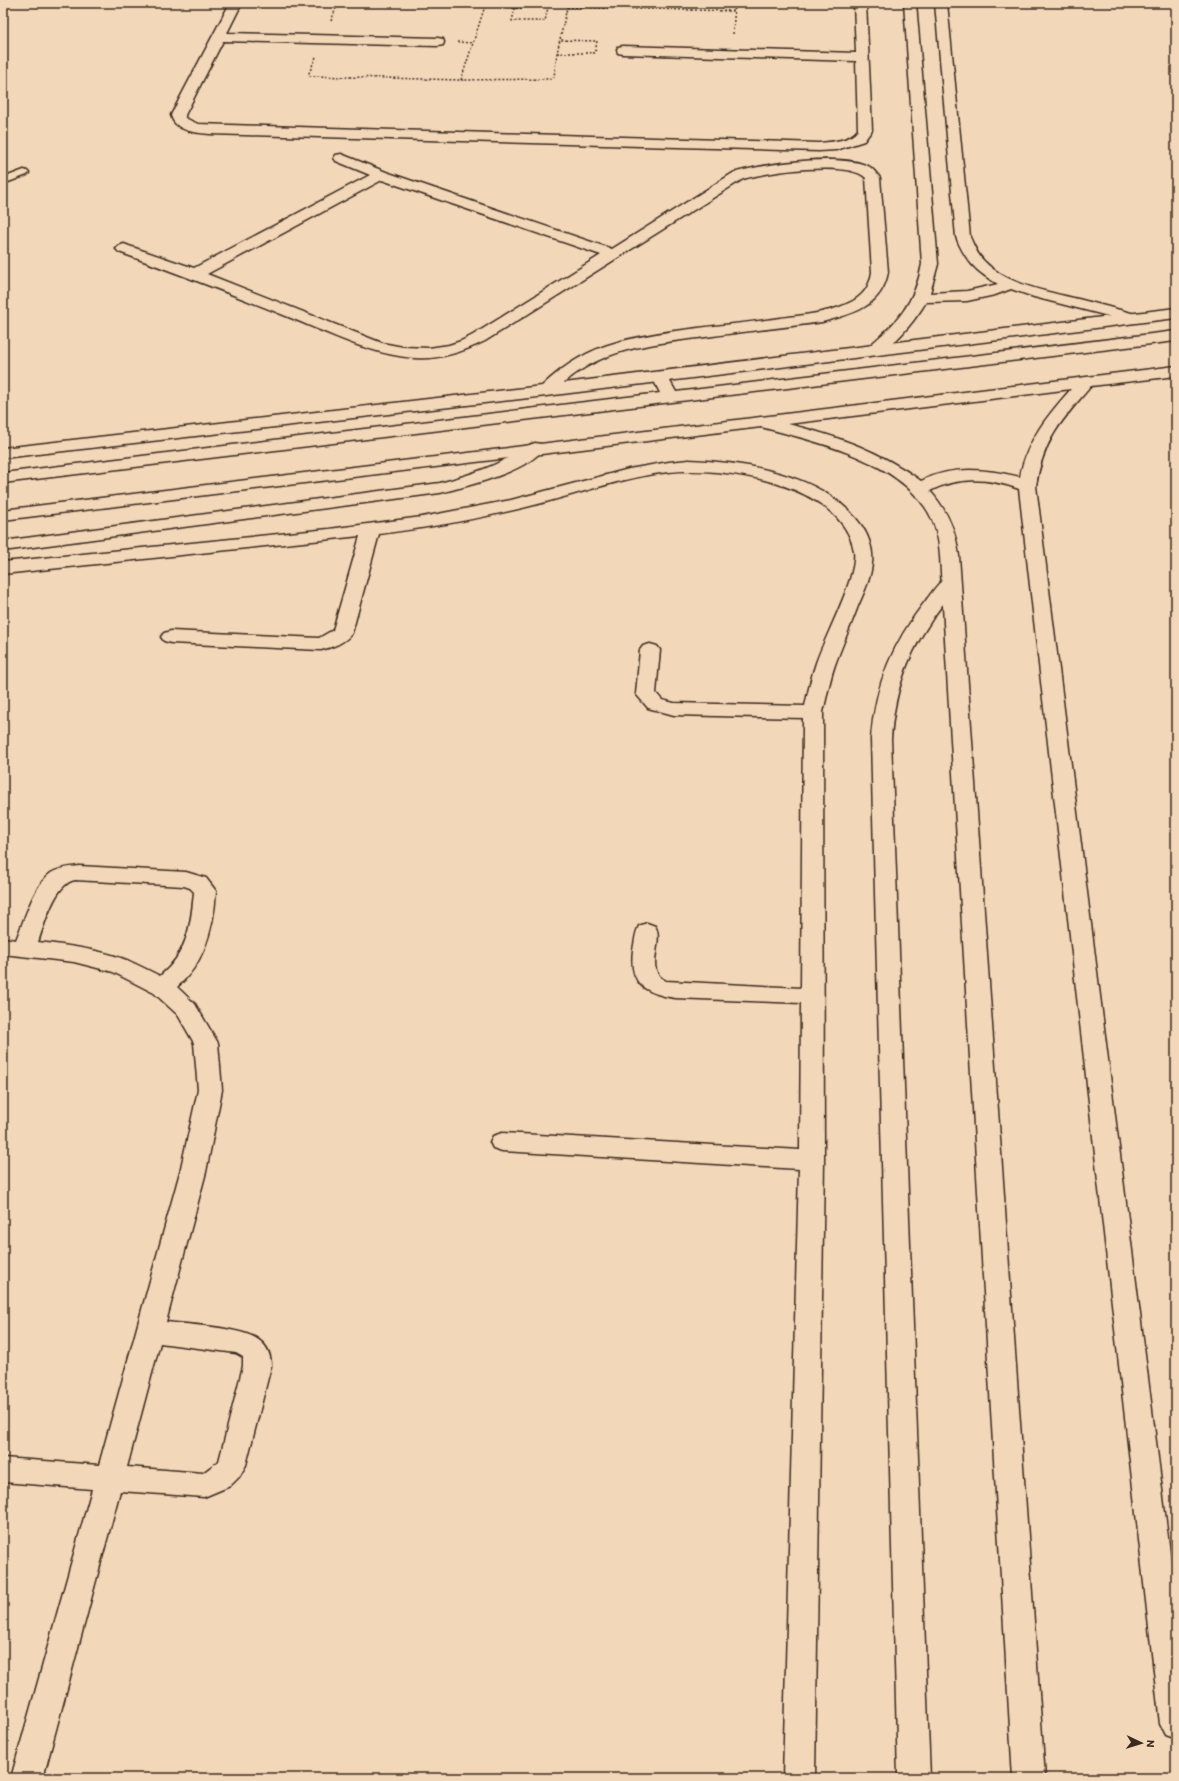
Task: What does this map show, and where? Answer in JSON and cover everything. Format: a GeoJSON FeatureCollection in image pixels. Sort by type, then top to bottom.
{"type":"FeatureCollection","features":[{"type":"Feature","properties":{"kind":"street"},"geometry":{"type":"LineString","coordinates":[[236,3],[178,115],[179,120],[196,129],[811,147],[836,146],[859,138],[865,130],[860,3]]}},
{"type":"Feature","properties":{"kind":"street"},"geometry":{"type":"LineString","coordinates":[[874,350],[892,336],[906,321],[921,297],[928,278],[930,264],[910,3]]}},
{"type":"Feature","properties":{"kind":"street"},"geometry":{"type":"LineString","coordinates":[[941,3],[965,245],[976,261],[992,273],[1011,284],[1045,296],[1133,318]]}},
{"type":"Feature","properties":{"kind":"street"},"geometry":{"type":"LineString","coordinates":[[218,37],[438,42]]}},
{"type":"Feature","properties":{"kind":"street"},"geometry":{"type":"LineString","coordinates":[[623,50],[862,56]]}},
{"type":"Feature","properties":{"kind":"street"},"geometry":{"type":"LineString","coordinates":[[341,158],[381,175],[613,254]]}},
{"type":"Feature","properties":{"kind":"street"},"geometry":{"type":"LineString","coordinates":[[124,248],[195,274],[376,346],[396,352],[419,354],[442,352],[463,347],[738,176],[783,166],[846,165],[864,170],[870,174],[872,178],[880,282],[875,291],[867,299],[839,313],[822,317],[635,341],[598,354],[582,362],[556,380],[546,391]]}},
{"type":"Feature","properties":{"kind":"street"},"geometry":{"type":"LineString","coordinates":[[195,274],[381,175]]}},
{"type":"Feature","properties":{"kind":"street"},"geometry":{"type":"LineString","coordinates":[[921,297],[965,297],[991,292],[1011,284]]}},
{"type":"Feature","properties":{"kind":"street"},"geometry":{"type":"LineString","coordinates":[[3,453],[546,391],[1176,313]]}},
{"type":"Feature","properties":{"kind":"street"},"geometry":{"type":"LineString","coordinates":[[3,478],[1176,336]]}},
{"type":"Feature","properties":{"kind":"street"},"geometry":{"type":"LineString","coordinates":[[3,515],[535,448],[1176,371]]}},
{"type":"Feature","properties":{"kind":"street"},"geometry":{"type":"LineString","coordinates":[[660,377],[670,397]]}},
{"type":"Feature","properties":{"kind":"street"},"geometry":{"type":"LineString","coordinates":[[1086,382],[1050,424],[1041,437],[1034,452],[1029,469],[1027,486],[1176,1724]]}},
{"type":"Feature","properties":{"kind":"street"},"geometry":{"type":"LineString","coordinates":[[761,422],[831,441],[851,448],[889,466],[919,489],[939,516],[945,530],[951,582],[1029,1778]]}},
{"type":"Feature","properties":{"kind":"street"},"geometry":{"type":"LineString","coordinates":[[3,546],[440,488],[459,484],[494,472],[523,457],[535,448]]}},
{"type":"Feature","properties":{"kind":"street"},"geometry":{"type":"LineString","coordinates":[[3,568],[371,530],[444,519],[507,506],[635,471],[658,467],[696,466],[734,468],[766,475],[802,487],[821,497],[837,509],[858,535],[863,550],[863,564],[860,579],[826,664],[813,712],[812,1160],[799,1778]]}},
{"type":"Feature","properties":{"kind":"street"},"geometry":{"type":"LineString","coordinates":[[919,489],[937,480],[962,475],[989,476],[1016,481],[1027,486]]}},
{"type":"Feature","properties":{"kind":"street"},"geometry":{"type":"LineString","coordinates":[[171,637],[321,644],[334,640],[342,633],[371,530]]}},
{"type":"Feature","properties":{"kind":"street"},"geometry":{"type":"LineString","coordinates":[[914,1778],[881,739],[885,703],[894,670],[909,638],[928,609],[951,582]]}},
{"type":"Feature","properties":{"kind":"street"},"geometry":{"type":"LineString","coordinates":[[650,650],[646,694],[649,699],[660,706],[674,709],[813,712]]}},
{"type":"Feature","properties":{"kind":"street"},"geometry":{"type":"LineString","coordinates":[[27,1778],[193,1172],[210,1090],[206,1043],[187,1010],[162,987],[120,966],[74,954],[14,947],[48,890],[56,880],[70,874],[87,873],[186,879],[198,883],[205,891],[204,901],[194,945],[183,968],[162,987]]}},
{"type":"Feature","properties":{"kind":"street"},"geometry":{"type":"LineString","coordinates":[[647,931],[643,971],[646,979],[653,985],[663,989],[812,996]]}},
{"type":"Feature","properties":{"kind":"street"},"geometry":{"type":"LineString","coordinates":[[502,1142],[812,1160]]}},
{"type":"Feature","properties":{"kind":"street"},"geometry":{"type":"LineString","coordinates":[[3,1470],[204,1485],[216,1481],[226,1474],[232,1465],[257,1366],[258,1358],[254,1350],[237,1342],[150,1331]]}},
{"type":"Feature","properties":{"kind":"lane"},"geometry":{"type":"LineString","coordinates":[[3,181],[24,173]]}},
{"type":"Feature","properties":{"kind":"path"},"geometry":{"type":"LineString","coordinates":[[338,3],[309,73],[310,76],[461,80],[552,79],[554,77],[557,53],[568,3]]}},
{"type":"Feature","properties":{"kind":"path"},"geometry":{"type":"LineString","coordinates":[[461,80],[486,3]]}},
{"type":"Feature","properties":{"kind":"path"},"geometry":{"type":"LineString","coordinates":[[501,3],[504,6],[515,8],[527,7],[532,3]]}},
{"type":"Feature","properties":{"kind":"path"},"geometry":{"type":"LineString","coordinates":[[515,8],[512,21],[540,22],[545,21],[549,3]]}},
{"type":"Feature","properties":{"kind":"path"},"geometry":{"type":"LineString","coordinates":[[732,53],[735,3]]}},
{"type":"Feature","properties":{"kind":"path"},"geometry":{"type":"LineString","coordinates":[[567,7],[734,11]]}},
{"type":"Feature","properties":{"kind":"path"},"geometry":{"type":"LineString","coordinates":[[557,53],[595,53],[597,41],[560,40]]}}]}
